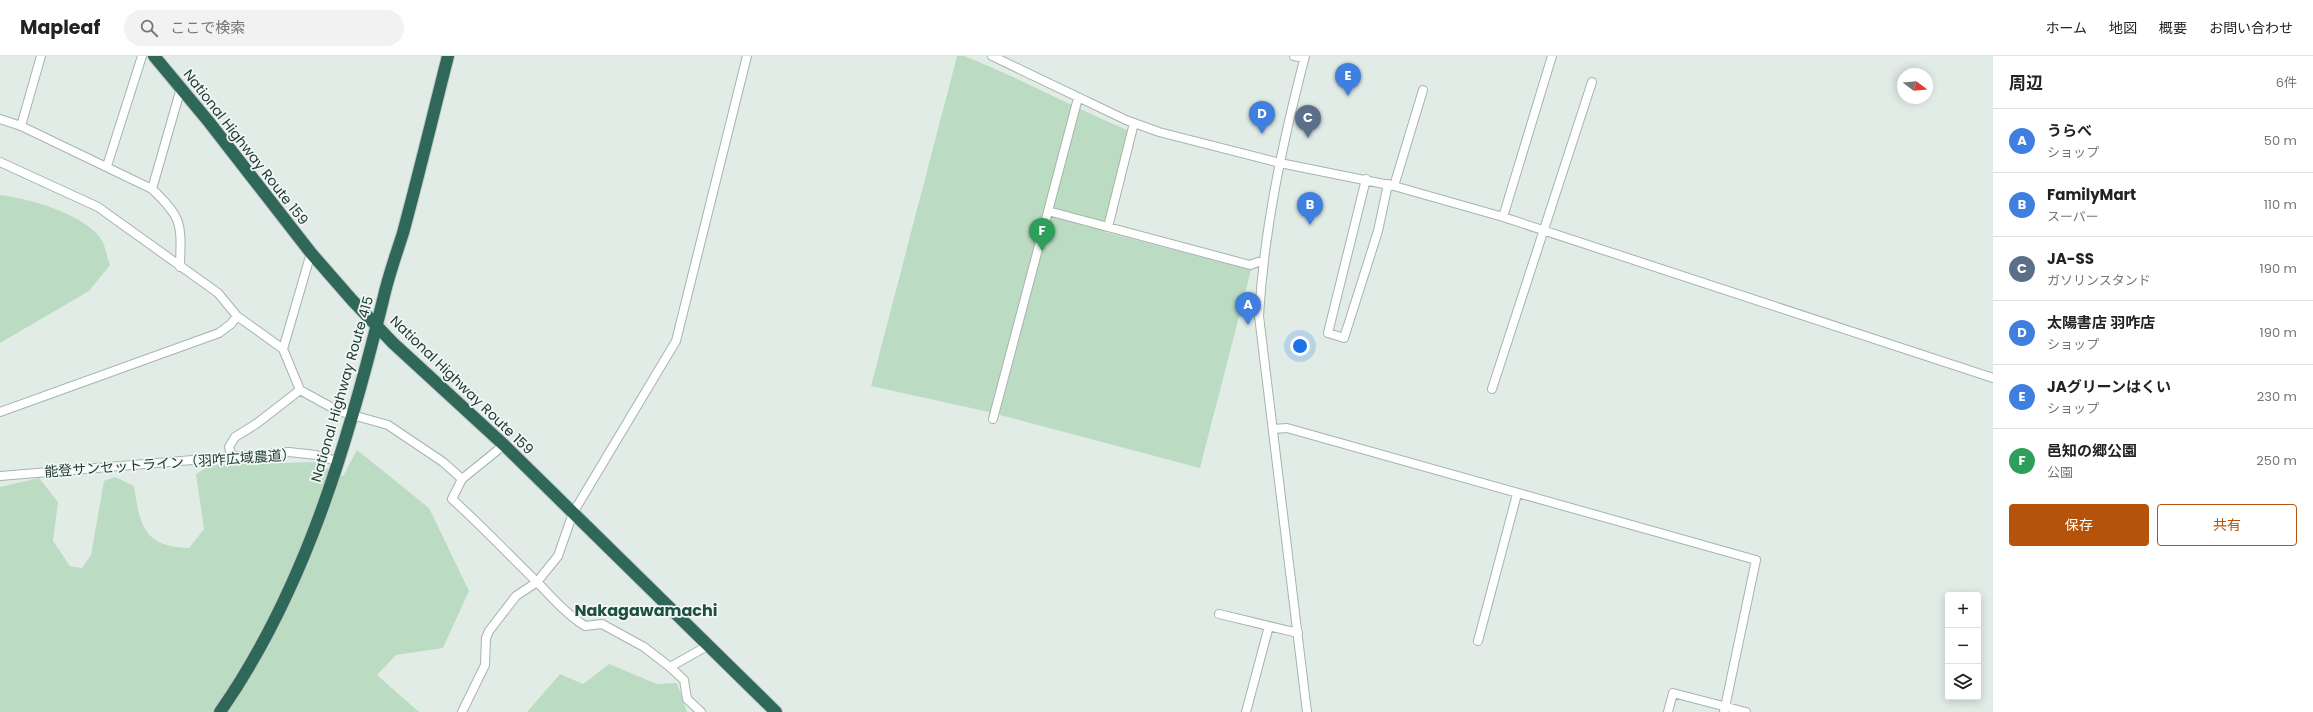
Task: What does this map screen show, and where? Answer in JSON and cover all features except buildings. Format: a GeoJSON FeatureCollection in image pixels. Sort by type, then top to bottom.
{"type":"FeatureCollection","features":[{"type":"Feature","properties":{"kind":"highway","name":"National Highway Route 159"},"geometry":{"type":"LineString","coordinates":[[154,56],[311,253],[352,300],[393,343],[504,445],[709,645],[771,710]]}},
{"type":"Feature","properties":{"kind":"highway","name":"National Highway Route 415"},"geometry":{"type":"LineString","coordinates":[[220,712],[256,657],[275,620],[295,576],[340,462],[448,56]]}},
{"type":"Feature","properties":{"kind":"street"},"geometry":{"type":"LineString","coordinates":[[21,126],[41,56]]}},
{"type":"Feature","properties":{"kind":"street"},"geometry":{"type":"LineString","coordinates":[[107,166],[142,56]]}},
{"type":"Feature","properties":{"kind":"street"},"geometry":{"type":"LineString","coordinates":[[462,712],[485,665],[486,638],[489,631],[519,593],[537,582],[558,556],[573,513],[676,341],[747,56]]}},
{"type":"Feature","properties":{"kind":"street"},"geometry":{"type":"LineString","coordinates":[[992,56],[1078,98],[1134,123],[1159,132],[1280,163],[1391,185],[1503,217],[1543,232],[1993,378]]}},
{"type":"Feature","properties":{"kind":"street"},"geometry":{"type":"LineString","coordinates":[[1294,56],[1305,57],[1280,163],[1264,260],[1260,316],[1265,372],[1307,712]]}},
{"type":"Feature","properties":{"kind":"street"},"geometry":{"type":"LineString","coordinates":[[1503,217],[1551,60]]}},
{"type":"Feature","properties":{"kind":"street"},"geometry":{"type":"LineString","coordinates":[[1492,389],[1592,82]]}},
{"type":"Feature","properties":{"kind":"street"},"geometry":{"type":"LineString","coordinates":[[152,189],[181,88]]}},
{"type":"Feature","properties":{"kind":"street"},"geometry":{"type":"LineString","coordinates":[[1366,179],[1328,334],[1344,338],[1391,185],[1423,90]]}},
{"type":"Feature","properties":{"kind":"street"},"geometry":{"type":"LineString","coordinates":[[993,419],[1078,98]]}},
{"type":"Feature","properties":{"kind":"street"},"geometry":{"type":"LineString","coordinates":[[0,119],[21,126],[107,166],[152,189],[167,203],[179,222],[180,267]]}},
{"type":"Feature","properties":{"kind":"street"},"geometry":{"type":"LineString","coordinates":[[1108,227],[1134,123]]}},
{"type":"Feature","properties":{"kind":"street"},"geometry":{"type":"LineString","coordinates":[[0,162],[98,207],[218,293],[237,316],[283,349],[300,390],[338,411],[392,427],[443,462],[462,479]]}},
{"type":"Feature","properties":{"kind":"street"},"geometry":{"type":"LineString","coordinates":[[1048,211],[1250,265],[1264,260]]}},
{"type":"Feature","properties":{"kind":"street"},"geometry":{"type":"LineString","coordinates":[[283,349],[311,253]]}},
{"type":"Feature","properties":{"kind":"street"},"geometry":{"type":"LineString","coordinates":[[0,412],[219,333],[232,324],[237,316]]}},
{"type":"Feature","properties":{"kind":"street"},"geometry":{"type":"LineString","coordinates":[[232,457],[229,447],[234,436],[256,424],[300,390]]}},
{"type":"Feature","properties":{"kind":"street"},"geometry":{"type":"LineString","coordinates":[[1273,429],[1287,428],[1517,494],[1756,560],[1724,709]]}},
{"type":"Feature","properties":{"kind":"street"},"geometry":{"type":"LineString","coordinates":[[504,445],[462,479],[452,500],[574,619],[585,626],[602,624],[644,647],[670,667],[684,680],[687,699],[701,712]]}},
{"type":"Feature","properties":{"kind":"street","name":"能登サンセットライン（羽咋広域農道）"},"geometry":{"type":"LineString","coordinates":[[0,476],[288,452],[316,455],[340,462]]}},
{"type":"Feature","properties":{"kind":"street"},"geometry":{"type":"LineString","coordinates":[[1478,641],[1517,494]]}},
{"type":"Feature","properties":{"kind":"street"},"geometry":{"type":"LineString","coordinates":[[1219,614],[1298,633]]}},
{"type":"Feature","properties":{"kind":"street"},"geometry":{"type":"LineString","coordinates":[[1246,712],[1269,626]]}},
{"type":"Feature","properties":{"kind":"street"},"geometry":{"type":"LineString","coordinates":[[670,667],[709,645]]}},
{"type":"Feature","properties":{"kind":"street"},"geometry":{"type":"LineString","coordinates":[[1668,712],[1673,693],[1724,709],[1746,712]]}},
{"type":"Feature","properties":{"kind":"green space"},"geometry":{"type":"Polygon","coordinates":[[[957,56],[964,56],[985,65],[1129,131],[1105,232],[1251,270],[1200,468],[989,412],[871,386],[957,56]]]}},
{"type":"Feature","properties":{"kind":"green space"},"geometry":{"type":"Polygon","coordinates":[[[0,195],[39,203],[79,220],[99,236],[110,265],[89,291],[0,343],[0,195]]]}},
{"type":"Feature","properties":{"kind":"green space"},"geometry":{"type":"Polygon","coordinates":[[[357,450],[429,508],[469,591],[443,648],[396,655],[377,675],[419,712],[0,712],[0,487],[39,478],[58,502],[53,541],[70,566],[82,568],[91,555],[104,481],[115,477],[134,486],[142,523],[147,532],[162,544],[174,547],[189,548],[204,529],[196,474],[211,465],[315,462],[343,476],[357,450]]]}},
{"type":"Feature","properties":{"kind":"green space"},"geometry":{"type":"Polygon","coordinates":[[[609,664],[657,684],[677,683],[687,712],[527,712],[560,674],[583,684],[609,664]]]}},
{"type":"Feature","properties":{"kind":"place","name":"JAグリーンはくい"},"geometry":{"type":"Point","coordinates":[1348,96]}},
{"type":"Feature","properties":{"kind":"place","name":"太陽書店 羽咋店"},"geometry":{"type":"Point","coordinates":[1262,134]}},
{"type":"Feature","properties":{"kind":"place","name":"JA-SS"},"geometry":{"type":"Point","coordinates":[1308,138]}},
{"type":"Feature","properties":{"kind":"place","name":"FamilyMart"},"geometry":{"type":"Point","coordinates":[1310,225]}},
{"type":"Feature","properties":{"kind":"place","name":"邑知の郷公園"},"geometry":{"type":"Point","coordinates":[1042,251]}},
{"type":"Feature","properties":{"kind":"place","name":"うらべ"},"geometry":{"type":"Point","coordinates":[1248,325]}},
{"type":"Feature","properties":{"kind":"district","name":"Nakagawamachi"},"geometry":{"type":"Point","coordinates":[646,610]}}]}
